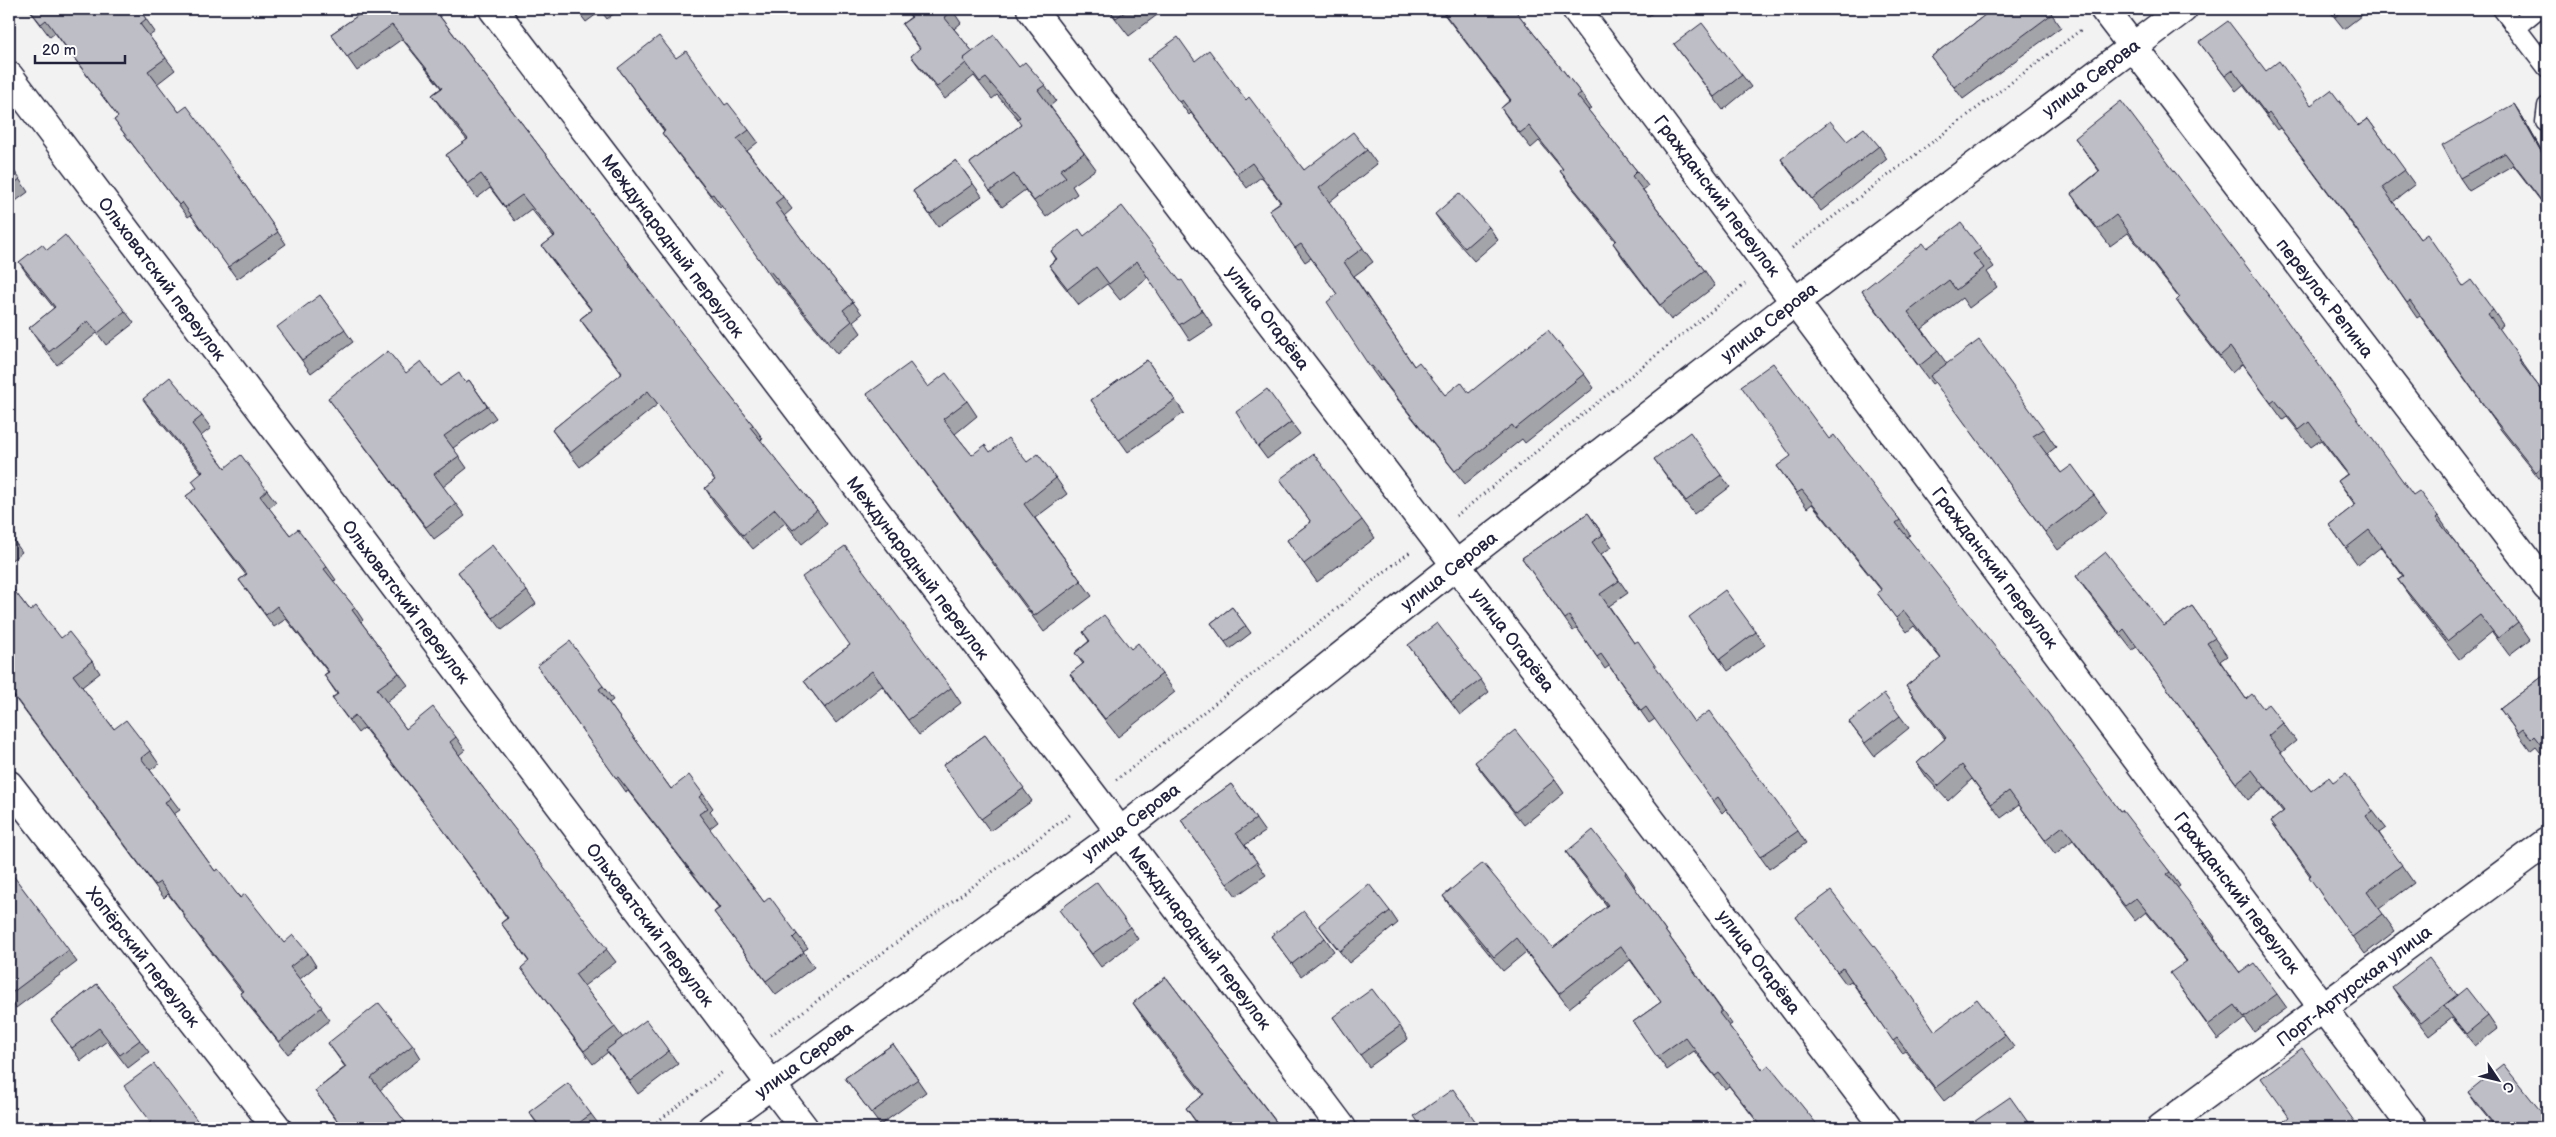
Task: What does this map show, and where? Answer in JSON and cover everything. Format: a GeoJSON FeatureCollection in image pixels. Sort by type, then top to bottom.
{"type":"FeatureCollection","features":[{"type":"Feature","properties":{"kind":"street","name":"Международный переулок"},"geometry":{"type":"LineString","coordinates":[[493,9],[1094,797],[1342,1128]]}},
{"type":"Feature","properties":{"kind":"street","name":"улица Огарёва"},"geometry":{"type":"LineString","coordinates":[[1031,9],[1886,1128]]}},
{"type":"Feature","properties":{"kind":"street","name":"Гражданский переулок"},"geometry":{"type":"LineString","coordinates":[[1576,9],[2413,1128]]}},
{"type":"Feature","properties":{"kind":"street","name":"улица Серова"},"geometry":{"type":"LineString","coordinates":[[712,1128],[770,1084],[1120,832],[1456,565],[1796,301],[2183,9]]}},
{"type":"Feature","properties":{"kind":"street","name":"переулок Репина"},"geometry":{"type":"LineString","coordinates":[[2105,10],[2547,587]]}},
{"type":"Feature","properties":{"kind":"street","name":"Ольховатский переулок"},"geometry":{"type":"LineString","coordinates":[[9,76],[804,1128]]}},
{"type":"Feature","properties":{"kind":"street","name":"Хопёрский переулок"},"geometry":{"type":"LineString","coordinates":[[9,786],[277,1128]]}},
{"type":"Feature","properties":{"kind":"street","name":"Порт-Артурская улица"},"geometry":{"type":"LineString","coordinates":[[2161,1128],[2547,842]]}},
{"type":"Feature","properties":{"kind":"lane"},"geometry":{"type":"LineString","coordinates":[[2502,9],[2547,68]]}},
{"type":"Feature","properties":{"kind":"lane"},"geometry":{"type":"LineString","coordinates":[[2516,27],[2538,9]]}},
{"type":"Feature","properties":{"kind":"path"},"geometry":{"type":"LineString","coordinates":[[649,1128],[747,1053],[1094,797],[1433,534],[1769,265],[2105,10]]}},
{"type":"Feature","properties":{"kind":"building"},"geometry":{"type":"Polygon","coordinates":[[[29,9],[139,9],[146,19],[140,24],[166,58],[148,71],[179,112],[187,106],[278,232],[228,267],[182,202],[179,205],[114,120],[118,117],[46,20],[41,24],[29,9]]]}},
{"type":"Feature","properties":{"kind":"building"},"geometry":{"type":"Polygon","coordinates":[[[356,9],[434,9],[753,425],[750,427],[817,510],[793,530],[775,509],[743,535],[705,488],[715,480],[648,391],[570,453],[552,430],[622,373],[580,319],[592,310],[542,246],[555,236],[522,195],[505,207],[481,174],[468,184],[446,155],[468,139],[432,95],[442,88],[392,25],[347,57],[331,34],[360,14],[356,9]]]}},
{"type":"Feature","properties":{"kind":"building"},"geometry":{"type":"Polygon","coordinates":[[[906,9],[951,9],[953,11],[944,17],[973,52],[963,59],[966,63],[937,87],[911,56],[920,48],[902,24],[912,17],[906,9]]]}},
{"type":"Feature","properties":{"kind":"building"},"geometry":{"type":"Polygon","coordinates":[[[1109,9],[1129,9],[1116,18],[1109,9]]]}},
{"type":"Feature","properties":{"kind":"building"},"geometry":{"type":"Polygon","coordinates":[[[1441,9],[1514,9],[1581,93],[1577,96],[1637,171],[1632,176],[1705,271],[1660,305],[1613,243],[1616,240],[1560,171],[1563,169],[1529,126],[1520,133],[1501,108],[1511,100],[1441,9]]]}},
{"type":"Feature","properties":{"kind":"building"},"geometry":{"type":"Polygon","coordinates":[[[1988,9],[2048,9],[2052,14],[1954,87],[1931,57],[1990,11],[1988,9]]]}},
{"type":"Feature","properties":{"kind":"building"},"geometry":{"type":"Polygon","coordinates":[[[2329,9],[2345,9],[2335,17],[2329,9]]]}},
{"type":"Feature","properties":{"kind":"building"},"geometry":{"type":"Polygon","coordinates":[[[2228,21],[2266,71],[2279,61],[2311,105],[2331,90],[2358,126],[2368,119],[2405,170],[2382,187],[2420,239],[2427,234],[2463,286],[2471,280],[2493,310],[2488,314],[2521,360],[2519,361],[2547,397],[2547,463],[2536,472],[2491,415],[2410,301],[2407,303],[2354,226],[2269,113],[2267,115],[2233,70],[2225,76],[2199,42],[2228,21]]]}},
{"type":"Feature","properties":{"kind":"building"},"geometry":{"type":"Polygon","coordinates":[[[1702,23],[1742,75],[1714,97],[1674,44],[1702,23]]]}},
{"type":"Feature","properties":{"kind":"building"},"geometry":{"type":"Polygon","coordinates":[[[994,35],[1019,67],[1025,62],[1045,85],[1038,90],[1084,153],[1060,170],[1066,177],[1034,201],[1014,174],[990,191],[970,163],[1021,125],[1017,119],[1020,117],[986,78],[980,82],[963,59],[994,35]]]}},
{"type":"Feature","properties":{"kind":"building"},"geometry":{"type":"Polygon","coordinates":[[[659,36],[676,58],[686,51],[725,105],[728,103],[749,130],[737,139],[783,197],[775,203],[806,245],[853,302],[843,310],[852,321],[828,341],[770,271],[768,272],[713,194],[711,195],[662,133],[665,131],[618,68],[659,36]]]}},
{"type":"Feature","properties":{"kind":"building"},"geometry":{"type":"Polygon","coordinates":[[[1178,37],[1195,61],[1209,50],[1246,100],[1249,97],[1304,170],[1353,132],[1367,150],[1319,188],[1363,248],[1344,262],[1414,366],[1419,362],[1445,395],[1461,382],[1469,393],[1548,330],[1584,374],[1515,429],[1512,425],[1455,471],[1372,366],[1370,367],[1327,302],[1337,294],[1301,244],[1295,248],[1269,210],[1281,202],[1252,163],[1237,174],[1182,100],[1179,102],[1148,59],[1178,37]]]}},
{"type":"Feature","properties":{"kind":"building"},"geometry":{"type":"Polygon","coordinates":[[[2121,101],[2269,296],[2413,495],[2419,491],[2438,516],[2436,518],[2518,622],[2498,638],[2480,615],[2447,641],[2398,580],[2404,576],[2369,530],[2346,548],[2329,525],[2356,504],[2338,481],[2348,474],[2309,422],[2299,430],[2275,400],[2271,403],[2230,347],[2220,356],[2176,300],[2179,297],[2116,215],[2098,229],[2071,194],[2100,171],[2075,138],[2121,101]]]}},
{"type":"Feature","properties":{"kind":"building"},"geometry":{"type":"Polygon","coordinates":[[[2514,104],[2547,162],[2547,208],[2505,153],[2460,178],[2442,145],[2514,104]]]}},
{"type":"Feature","properties":{"kind":"building"},"geometry":{"type":"Polygon","coordinates":[[[1830,121],[1847,141],[1864,128],[1879,146],[1812,199],[1781,159],[1830,121]]]}},
{"type":"Feature","properties":{"kind":"building"},"geometry":{"type":"Polygon","coordinates":[[[956,160],[973,184],[930,215],[913,191],[956,160]]]}},
{"type":"Feature","properties":{"kind":"building"},"geometry":{"type":"Polygon","coordinates":[[[9,164],[20,179],[9,187],[9,164]]]}},
{"type":"Feature","properties":{"kind":"building"},"geometry":{"type":"Polygon","coordinates":[[[1459,193],[1489,227],[1465,248],[1435,214],[1459,193]]]}},
{"type":"Feature","properties":{"kind":"building"},"geometry":{"type":"Polygon","coordinates":[[[1122,206],[1180,281],[1182,280],[1202,310],[1179,325],[1137,261],[1109,284],[1096,267],[1068,289],[1049,265],[1057,259],[1051,251],[1079,229],[1084,236],[1122,206]]]}},
{"type":"Feature","properties":{"kind":"building"},"geometry":{"type":"Polygon","coordinates":[[[1961,223],[1981,249],[1973,254],[1984,268],[1956,290],[1949,280],[1908,312],[1938,351],[1919,366],[1862,291],[1923,243],[1927,248],[1961,223]]]}},
{"type":"Feature","properties":{"kind":"building"},"geometry":{"type":"Polygon","coordinates":[[[65,235],[125,311],[98,333],[88,321],[49,352],[29,328],[55,307],[19,262],[42,244],[47,250],[65,235]]]}},
{"type":"Feature","properties":{"kind":"building"},"geometry":{"type":"Polygon","coordinates":[[[320,295],[345,329],[302,360],[277,327],[320,295]]]}},
{"type":"Feature","properties":{"kind":"building"},"geometry":{"type":"Polygon","coordinates":[[[1979,340],[2044,429],[2033,436],[2061,473],[2072,465],[2094,495],[2045,532],[1930,376],[1979,340]]]}},
{"type":"Feature","properties":{"kind":"building"},"geometry":{"type":"Polygon","coordinates":[[[388,351],[406,373],[421,361],[440,386],[459,373],[465,383],[469,380],[487,406],[444,436],[459,456],[434,474],[456,504],[426,527],[328,398],[388,351]]]}},
{"type":"Feature","properties":{"kind":"building"},"geometry":{"type":"Polygon","coordinates":[[[1147,360],[1175,400],[1119,440],[1091,400],[1147,360]]]}},
{"type":"Feature","properties":{"kind":"building"},"geometry":{"type":"Polygon","coordinates":[[[910,363],[928,387],[946,373],[967,401],[943,419],[972,455],[985,445],[990,452],[1008,438],[1027,462],[1038,454],[1056,478],[1024,504],[1081,581],[1034,616],[867,394],[910,363]]]}},
{"type":"Feature","properties":{"kind":"building"},"geometry":{"type":"Polygon","coordinates":[[[1773,363],[1829,439],[1834,435],[1900,520],[1896,523],[2048,713],[2120,811],[2122,810],[2170,872],[2167,874],[2205,923],[2203,924],[2240,973],[2254,963],[2277,994],[2244,1018],[2235,1005],[2208,1025],[2170,973],[2187,961],[2136,898],[2125,906],[2063,826],[2045,840],[2009,791],[1991,804],[1962,765],[1938,786],[1917,763],[1946,738],[1906,686],[1941,658],[1904,611],[1896,618],[1877,593],[1882,590],[1802,490],[1797,493],[1777,466],[1791,456],[1741,386],[1773,363]]]}},
{"type":"Feature","properties":{"kind":"building"},"geometry":{"type":"Polygon","coordinates":[[[170,377],[202,416],[192,424],[225,468],[241,455],[267,490],[260,496],[290,535],[298,529],[327,567],[324,569],[355,608],[352,610],[399,673],[377,689],[406,729],[433,707],[456,737],[450,742],[474,776],[607,949],[575,974],[615,1027],[584,1051],[521,968],[529,961],[501,923],[508,918],[417,794],[355,715],[349,720],[332,698],[338,694],[324,675],[329,672],[277,606],[266,615],[239,580],[247,574],[186,496],[197,488],[192,481],[203,472],[143,399],[170,377]]]}},
{"type":"Feature","properties":{"kind":"building"},"geometry":{"type":"Polygon","coordinates":[[[1267,389],[1291,422],[1258,447],[1236,412],[1267,389]]]}},
{"type":"Feature","properties":{"kind":"building"},"geometry":{"type":"Polygon","coordinates":[[[1690,432],[1721,475],[1686,501],[1654,459],[1690,432]]]}},
{"type":"Feature","properties":{"kind":"building"},"geometry":{"type":"Polygon","coordinates":[[[1314,454],[1362,520],[1304,564],[1287,540],[1311,522],[1280,479],[1314,454]]]}},
{"type":"Feature","properties":{"kind":"building"},"geometry":{"type":"Polygon","coordinates":[[[1588,513],[1603,535],[1592,542],[1619,581],[1600,594],[1634,643],[1638,641],[1694,722],[1709,711],[1798,831],[1760,857],[1718,797],[1713,801],[1646,707],[1641,711],[1601,654],[1597,657],[1569,616],[1565,619],[1522,558],[1588,513]]]}},
{"type":"Feature","properties":{"kind":"building"},"geometry":{"type":"Polygon","coordinates":[[[9,534],[13,540],[9,543],[9,534]]]}},
{"type":"Feature","properties":{"kind":"building"},"geometry":{"type":"Polygon","coordinates":[[[492,545],[527,591],[493,618],[458,572],[492,545]]]}},
{"type":"Feature","properties":{"kind":"building"},"geometry":{"type":"Polygon","coordinates":[[[845,546],[951,688],[908,720],[872,671],[825,708],[804,681],[850,645],[802,577],[845,546]]]}},
{"type":"Feature","properties":{"kind":"building"},"geometry":{"type":"Polygon","coordinates":[[[2106,552],[2164,626],[2192,606],[2215,638],[2207,643],[2246,699],[2252,694],[2263,708],[2268,704],[2283,723],[2268,736],[2311,791],[2329,777],[2333,782],[2346,773],[2373,811],[2366,816],[2402,865],[2367,892],[2383,914],[2352,937],[2309,877],[2311,875],[2271,821],[2284,811],[2252,770],[2236,783],[2124,629],[2120,633],[2076,576],[2106,552]]]}},
{"type":"Feature","properties":{"kind":"building"},"geometry":{"type":"Polygon","coordinates":[[[9,584],[30,611],[36,606],[61,638],[69,632],[92,661],[73,675],[114,729],[126,720],[150,751],[141,758],[171,798],[165,802],[215,871],[218,869],[240,898],[245,894],[284,943],[293,935],[308,953],[290,967],[322,1007],[279,1042],[240,993],[243,991],[184,917],[185,915],[160,882],[155,885],[9,689],[9,584]]]}},
{"type":"Feature","properties":{"kind":"building"},"geometry":{"type":"Polygon","coordinates":[[[1725,590],[1756,632],[1720,659],[1689,617],[1725,590]]]}},
{"type":"Feature","properties":{"kind":"building"},"geometry":{"type":"Polygon","coordinates":[[[1232,607],[1246,626],[1225,642],[1211,623],[1232,607]]]}},
{"type":"Feature","properties":{"kind":"building"},"geometry":{"type":"Polygon","coordinates":[[[1104,615],[1131,649],[1138,643],[1162,674],[1105,719],[1070,674],[1084,663],[1075,653],[1090,641],[1083,632],[1104,615]]]}},
{"type":"Feature","properties":{"kind":"building"},"geometry":{"type":"Polygon","coordinates":[[[1437,623],[1481,680],[1451,702],[1408,645],[1437,623]]]}},
{"type":"Feature","properties":{"kind":"building"},"geometry":{"type":"Polygon","coordinates":[[[570,641],[603,686],[599,689],[671,789],[689,775],[703,794],[699,797],[708,808],[699,814],[764,902],[770,897],[797,934],[793,938],[804,952],[766,981],[714,912],[720,908],[618,777],[616,778],[537,666],[570,641]]]}},
{"type":"Feature","properties":{"kind":"building"},"geometry":{"type":"Polygon","coordinates":[[[2547,673],[2547,753],[2534,736],[2531,739],[2523,729],[2518,733],[2500,709],[2547,673]]]}},
{"type":"Feature","properties":{"kind":"building"},"geometry":{"type":"Polygon","coordinates":[[[1884,694],[1900,716],[1865,743],[1849,722],[1884,694]]]}},
{"type":"Feature","properties":{"kind":"building"},"geometry":{"type":"Polygon","coordinates":[[[1515,730],[1555,780],[1515,812],[1475,762],[1515,730]]]}},
{"type":"Feature","properties":{"kind":"building"},"geometry":{"type":"Polygon","coordinates":[[[985,735],[1024,788],[981,819],[943,765],[985,735]]]}},
{"type":"Feature","properties":{"kind":"building"},"geometry":{"type":"Polygon","coordinates":[[[1231,784],[1256,819],[1236,833],[1257,862],[1227,884],[1181,820],[1231,784]]]}},
{"type":"Feature","properties":{"kind":"building"},"geometry":{"type":"Polygon","coordinates":[[[1593,830],[1626,872],[1625,874],[1722,1011],[1719,1013],[1763,1070],[1769,1065],[1820,1128],[1763,1128],[1719,1073],[1715,1076],[1685,1037],[1657,1057],[1633,1022],[1661,1002],[1621,946],[1559,994],[1516,938],[1494,957],[1443,896],[1483,863],[1553,948],[1608,905],[1566,852],[1593,830]]]}},
{"type":"Feature","properties":{"kind":"building"},"geometry":{"type":"Polygon","coordinates":[[[9,870],[69,950],[9,995],[9,870]]]}},
{"type":"Feature","properties":{"kind":"building"},"geometry":{"type":"Polygon","coordinates":[[[1097,882],[1130,927],[1092,954],[1059,910],[1097,882]]]}},
{"type":"Feature","properties":{"kind":"building"},"geometry":{"type":"Polygon","coordinates":[[[1369,884],[1390,911],[1340,951],[1319,925],[1369,884]]]}},
{"type":"Feature","properties":{"kind":"building"},"geometry":{"type":"Polygon","coordinates":[[[1831,891],[1895,973],[1935,1031],[1977,999],[2005,1035],[1935,1088],[1897,1038],[1893,1041],[1843,968],[1837,972],[1796,917],[1831,891]]]}},
{"type":"Feature","properties":{"kind":"building"},"geometry":{"type":"Polygon","coordinates":[[[1304,911],[1325,938],[1292,964],[1271,936],[1304,911]]]}},
{"type":"Feature","properties":{"kind":"building"},"geometry":{"type":"Polygon","coordinates":[[[2429,958],[2457,995],[2421,1023],[2392,987],[2429,958]]]}},
{"type":"Feature","properties":{"kind":"building"},"geometry":{"type":"Polygon","coordinates":[[[1166,977],[1279,1126],[1276,1128],[1201,1128],[1186,1108],[1204,1094],[1133,1003],[1166,977]]]}},
{"type":"Feature","properties":{"kind":"building"},"geometry":{"type":"Polygon","coordinates":[[[97,984],[140,1040],[120,1055],[99,1028],[72,1048],[51,1020],[97,984]]]}},
{"type":"Feature","properties":{"kind":"building"},"geometry":{"type":"Polygon","coordinates":[[[2466,988],[2488,1016],[2466,1034],[2444,1006],[2466,988]]]}},
{"type":"Feature","properties":{"kind":"building"},"geometry":{"type":"Polygon","coordinates":[[[1372,989],[1400,1026],[1360,1055],[1333,1017],[1372,989]]]}},
{"type":"Feature","properties":{"kind":"building"},"geometry":{"type":"Polygon","coordinates":[[[379,1003],[413,1045],[371,1078],[410,1128],[343,1128],[315,1091],[346,1067],[328,1043],[379,1003]]]}},
{"type":"Feature","properties":{"kind":"building"},"geometry":{"type":"Polygon","coordinates":[[[646,1020],[669,1051],[630,1081],[606,1050],[646,1020]]]}},
{"type":"Feature","properties":{"kind":"building"},"geometry":{"type":"Polygon","coordinates":[[[893,1044],[918,1079],[871,1113],[845,1078],[893,1044]]]}},
{"type":"Feature","properties":{"kind":"building"},"geometry":{"type":"Polygon","coordinates":[[[2302,1048],[2359,1128],[2289,1128],[2284,1121],[2289,1117],[2261,1078],[2302,1048]]]}},
{"type":"Feature","properties":{"kind":"building"},"geometry":{"type":"Polygon","coordinates":[[[154,1064],[203,1128],[142,1128],[151,1122],[124,1086],[154,1064]]]}},
{"type":"Feature","properties":{"kind":"building"},"geometry":{"type":"Polygon","coordinates":[[[2503,1064],[2547,1119],[2547,1123],[2541,1128],[2497,1128],[2468,1092],[2503,1064]]]}},
{"type":"Feature","properties":{"kind":"building"},"geometry":{"type":"Polygon","coordinates":[[[568,1083],[591,1114],[572,1128],[541,1128],[529,1112],[568,1083]]]}},
{"type":"Feature","properties":{"kind":"building"},"geometry":{"type":"Polygon","coordinates":[[[1453,1089],[1480,1128],[1422,1128],[1414,1116],[1453,1089]]]}},
{"type":"Feature","properties":{"kind":"building"},"geometry":{"type":"Polygon","coordinates":[[[2010,1097],[2032,1128],[1965,1128],[2010,1097]]]}}]}
